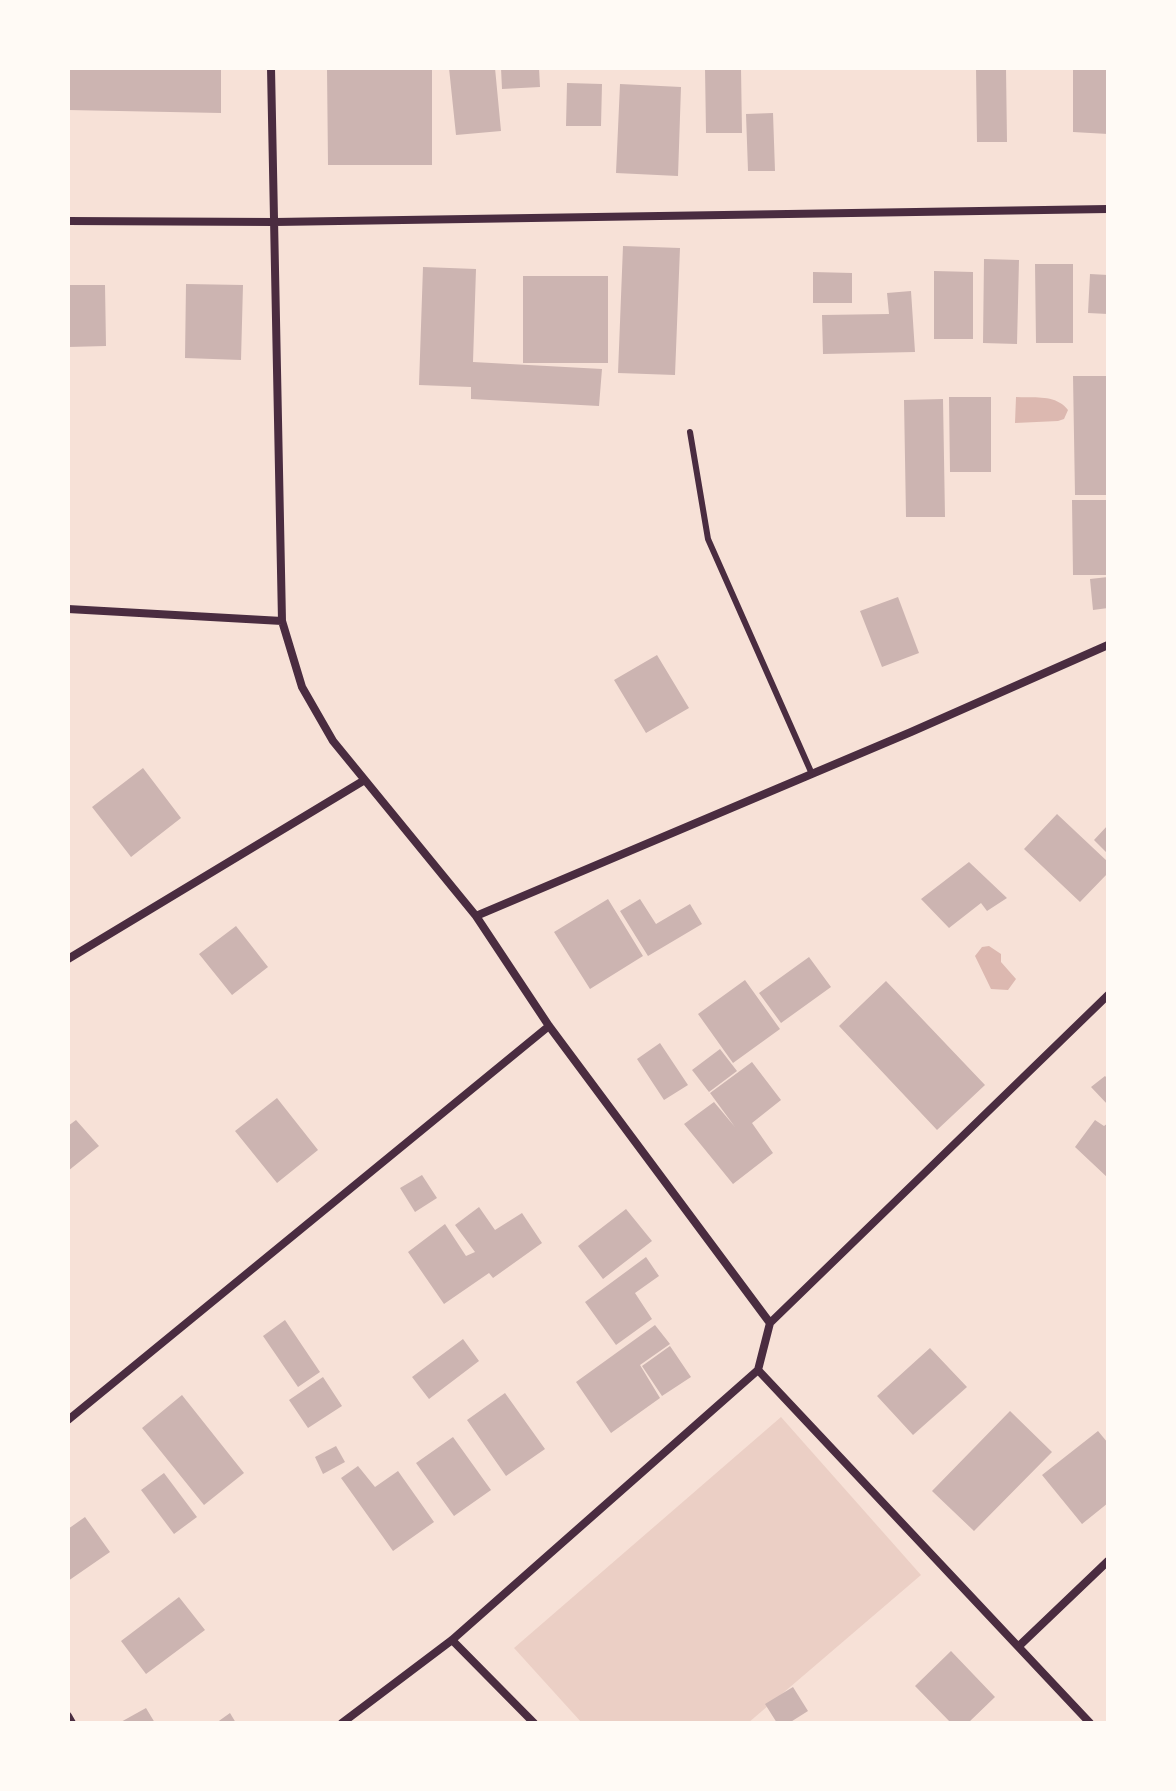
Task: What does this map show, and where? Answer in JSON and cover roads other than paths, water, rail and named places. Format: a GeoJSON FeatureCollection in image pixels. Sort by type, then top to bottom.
{"type":"FeatureCollection","features":[{"type":"Feature","properties":{"kind":"street"},"geometry":{"type":"LineString","coordinates":[[271,68],[282,621],[302,687],[333,741],[476,916],[549,1026],[770,1323]]}},
{"type":"Feature","properties":{"kind":"street"},"geometry":{"type":"LineString","coordinates":[[68,221],[275,222],[1108,209]]}},
{"type":"Feature","properties":{"kind":"street"},"geometry":{"type":"LineString","coordinates":[[68,609],[282,621]]}},
{"type":"Feature","properties":{"kind":"street"},"geometry":{"type":"LineString","coordinates":[[476,916],[1108,645]]}},
{"type":"Feature","properties":{"kind":"street"},"geometry":{"type":"LineString","coordinates":[[68,959],[363,781]]}},
{"type":"Feature","properties":{"kind":"street"},"geometry":{"type":"LineString","coordinates":[[342,1723],[452,1640],[758,1370],[770,1323],[1108,995]]}},
{"type":"Feature","properties":{"kind":"street"},"geometry":{"type":"LineString","coordinates":[[68,1420],[549,1026]]}},
{"type":"Feature","properties":{"kind":"street"},"geometry":{"type":"LineString","coordinates":[[758,1370],[1090,1723]]}},
{"type":"Feature","properties":{"kind":"street"},"geometry":{"type":"LineString","coordinates":[[1019,1646],[1108,1561]]}},
{"type":"Feature","properties":{"kind":"street"},"geometry":{"type":"LineString","coordinates":[[452,1640],[534,1723]]}},
{"type":"Feature","properties":{"kind":"street"},"geometry":{"type":"LineString","coordinates":[[68,1716],[72,1723]]}},
{"type":"Feature","properties":{"kind":"lane"},"geometry":{"type":"LineString","coordinates":[[690,432],[708,539],[812,774]]}}]}
